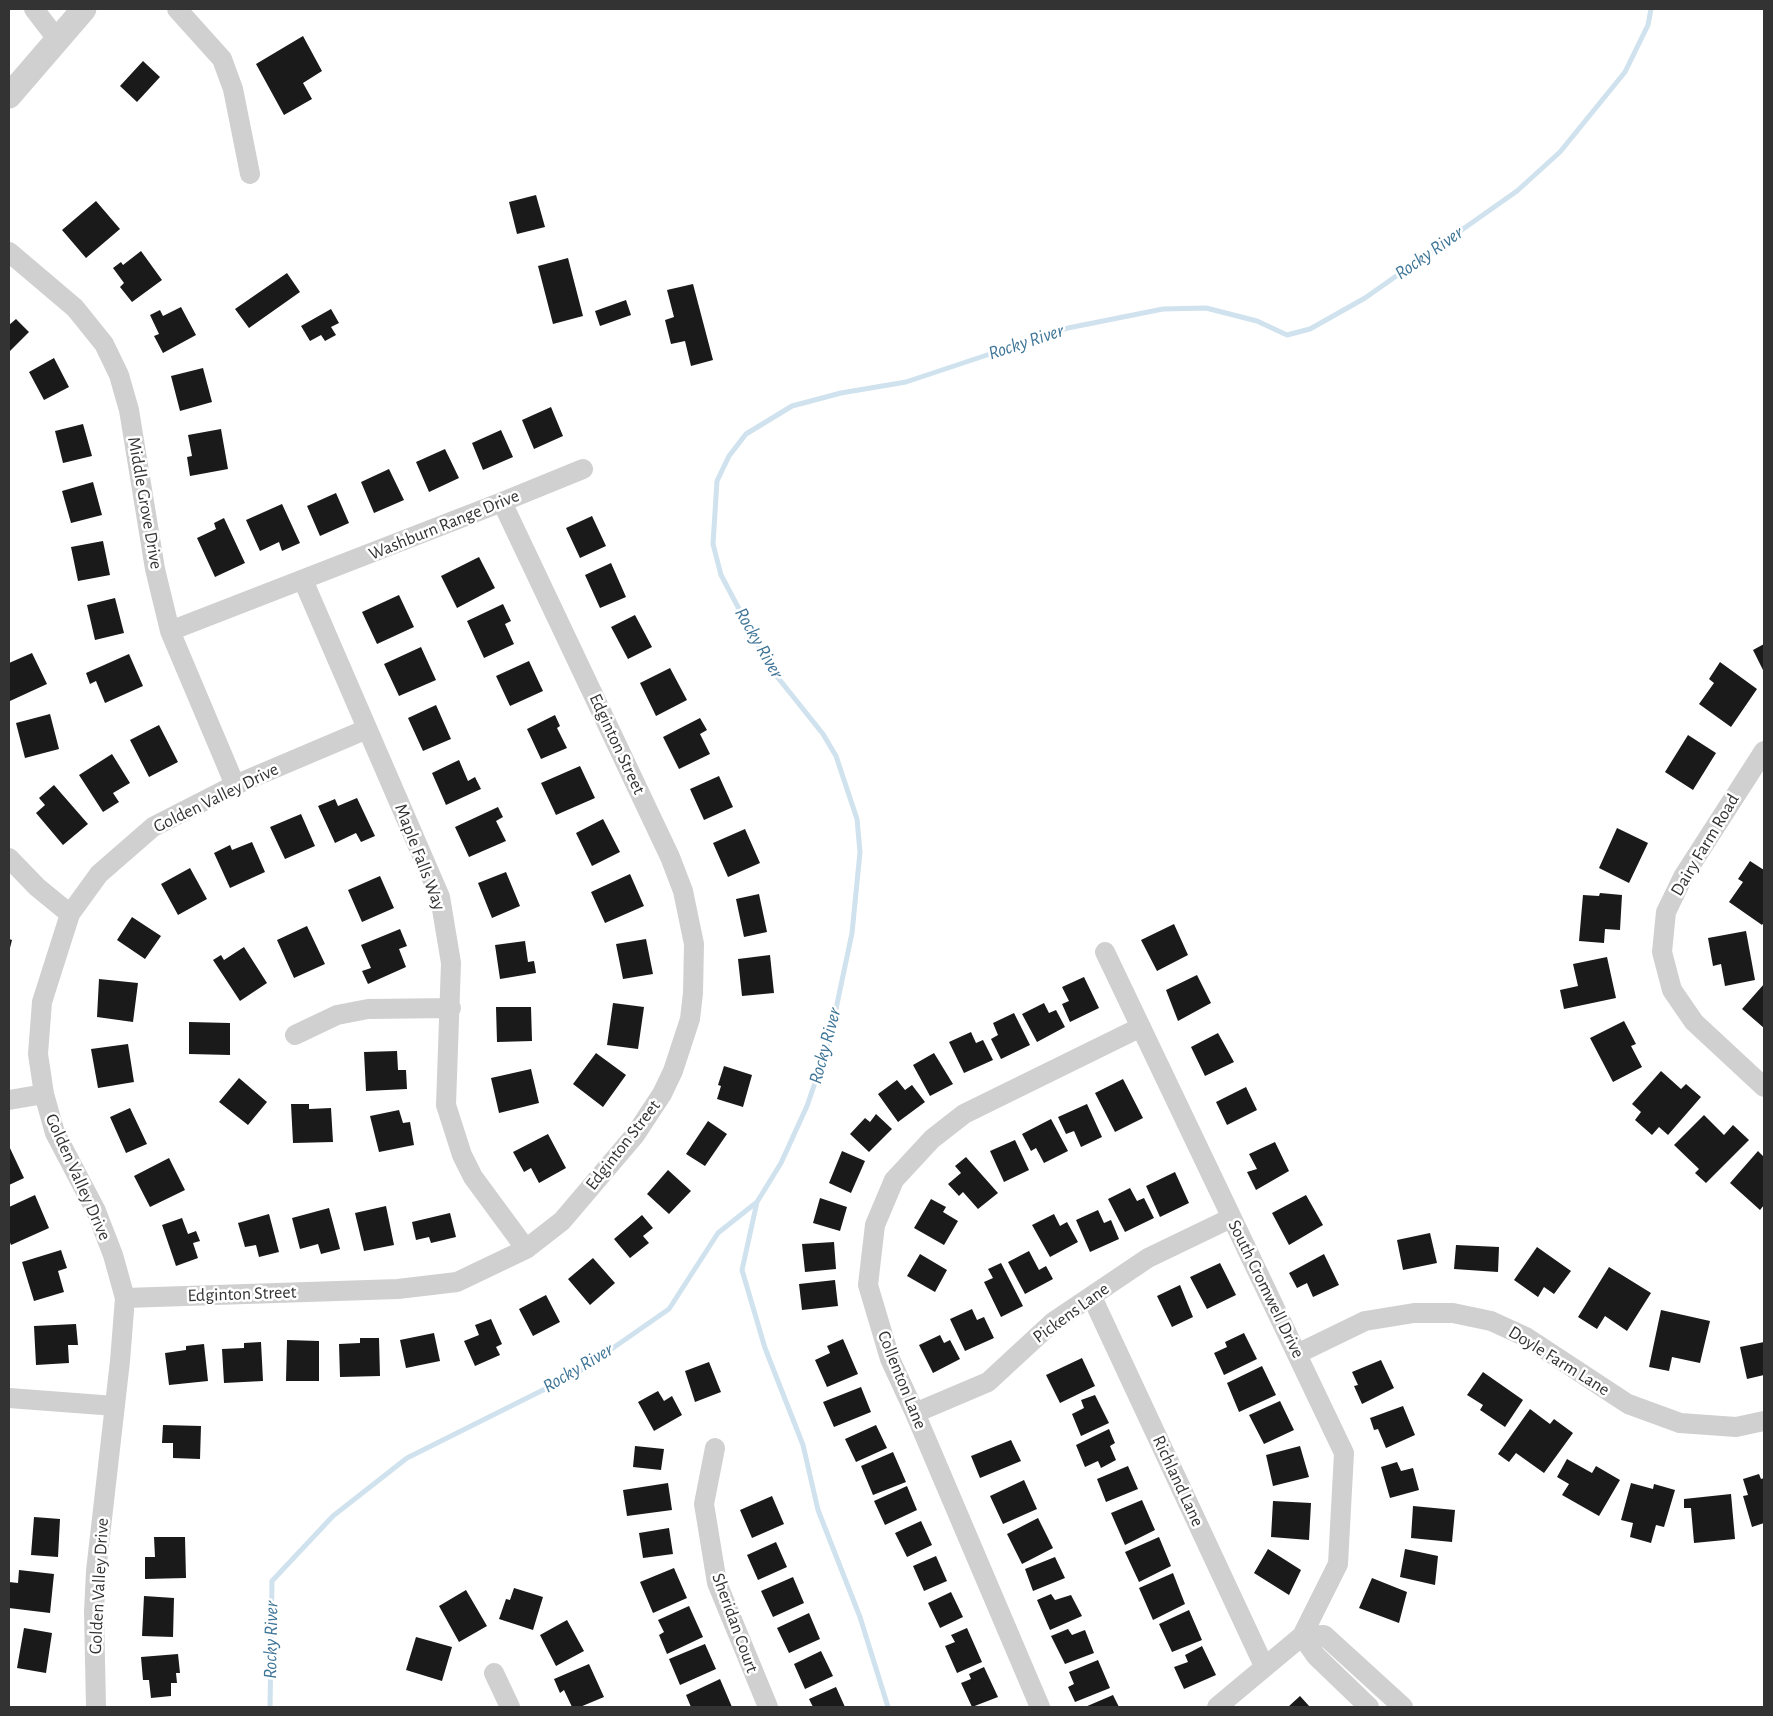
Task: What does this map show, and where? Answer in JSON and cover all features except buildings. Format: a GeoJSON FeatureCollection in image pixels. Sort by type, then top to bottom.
{"type":"FeatureCollection","features":[{"type":"Feature","properties":{"kind":"street"},"geometry":{"type":"LineString","coordinates":[[34,9],[57,39]]}},
{"type":"Feature","properties":{"kind":"street"},"geometry":{"type":"LineString","coordinates":[[9,96],[84,9]]}},
{"type":"Feature","properties":{"kind":"street"},"geometry":{"type":"LineString","coordinates":[[177,9],[222,59],[233,89],[250,174]]}},
{"type":"Feature","properties":{"kind":"street","name":"Middle Grove Drive"},"geometry":{"type":"LineString","coordinates":[[9,252],[75,308],[104,344],[119,375],[129,410],[155,570],[170,631],[235,785]]}},
{"type":"Feature","properties":{"kind":"street","name":"Washburn Range Drive"},"geometry":{"type":"LineString","coordinates":[[303,580],[584,469]]}},
{"type":"Feature","properties":{"kind":"street","name":"Edginton Street"},"geometry":{"type":"LineString","coordinates":[[125,1298],[398,1289],[448,1284],[475,1275],[526,1250],[562,1221],[635,1134],[662,1094],[673,1072],[690,1019],[693,993],[694,944],[682,891],[670,857],[502,502]]}},
{"type":"Feature","properties":{"kind":"street"},"geometry":{"type":"LineString","coordinates":[[170,631],[303,580]]}},
{"type":"Feature","properties":{"kind":"street","name":"Maple Falls Way"},"geometry":{"type":"LineString","coordinates":[[303,580],[440,898],[451,963],[451,1008],[446,1105],[462,1155],[473,1177],[526,1250]]}},
{"type":"Feature","properties":{"kind":"street","name":"Golden Valley Drive"},"geometry":{"type":"LineString","coordinates":[[96,1707],[96,1571],[125,1298],[113,1255],[96,1211],[55,1133],[44,1094],[38,1054],[42,1002],[70,914],[99,874],[153,827],[235,785],[367,729]]}},
{"type":"Feature","properties":{"kind":"street","name":"Dairy Farm Road"},"geometry":{"type":"LineString","coordinates":[[1764,751],[1683,877],[1666,912],[1662,952],[1672,990],[1694,1022],[1764,1087]]}},
{"type":"Feature","properties":{"kind":"street"},"geometry":{"type":"LineString","coordinates":[[9,858],[37,887],[70,914]]}},
{"type":"Feature","properties":{"kind":"street","name":"South Cromwell Drive"},"geometry":{"type":"LineString","coordinates":[[1105,952],[1344,1453],[1338,1564],[1302,1636]]}},
{"type":"Feature","properties":{"kind":"street"},"geometry":{"type":"LineString","coordinates":[[295,1035],[337,1015],[368,1009],[451,1008]]}},
{"type":"Feature","properties":{"kind":"street","name":"Collenton Lane"},"geometry":{"type":"LineString","coordinates":[[1040,1707],[915,1413],[890,1359],[868,1285],[876,1224],[894,1180],[932,1138],[964,1114],[1141,1027]]}},
{"type":"Feature","properties":{"kind":"street"},"geometry":{"type":"LineString","coordinates":[[9,1100],[44,1094]]}},
{"type":"Feature","properties":{"kind":"street","name":"Pickens Lane"},"geometry":{"type":"LineString","coordinates":[[915,1413],[988,1382],[1053,1322],[1148,1258],[1232,1218]]}},
{"type":"Feature","properties":{"kind":"street","name":"Richland Lane"},"geometry":{"type":"LineString","coordinates":[[1092,1297],[1264,1666]]}},
{"type":"Feature","properties":{"kind":"street","name":"Doyle Farm Lane"},"geometry":{"type":"LineString","coordinates":[[1298,1354],[1365,1321],[1414,1313],[1453,1312],[1491,1320],[1526,1337],[1628,1404],[1680,1423],[1736,1427],[1764,1421]]}},
{"type":"Feature","properties":{"kind":"street"},"geometry":{"type":"LineString","coordinates":[[9,1398],[115,1406]]}},
{"type":"Feature","properties":{"kind":"street","name":"Sheridan Court"},"geometry":{"type":"LineString","coordinates":[[715,1448],[704,1504],[717,1583],[768,1707]]}},
{"type":"Feature","properties":{"kind":"street"},"geometry":{"type":"LineString","coordinates":[[1217,1707],[1302,1636],[1324,1635],[1403,1707]]}},
{"type":"Feature","properties":{"kind":"street"},"geometry":{"type":"LineString","coordinates":[[1302,1636],[1316,1656],[1370,1707]]}},
{"type":"Feature","properties":{"kind":"street"},"geometry":{"type":"LineString","coordinates":[[494,1673],[510,1707]]}},
{"type":"Feature","properties":{"kind":"waterway","name":"Rocky River"},"geometry":{"type":"LineString","coordinates":[[270,1707],[272,1581],[333,1516],[407,1458],[577,1373],[669,1309],[718,1233],[757,1202],[781,1163],[807,1106],[829,1042],[852,933],[860,852],[857,819],[836,756],[823,734],[771,669],[721,575],[713,544],[717,481],[729,456],[746,434],[792,406],[841,393],[906,382],[1068,328],[1163,309],[1206,308],[1257,321],[1287,335],[1310,329],[1365,298],[1517,191],[1560,152],[1625,72],[1648,25],[1651,9]]}},
{"type":"Feature","properties":{"kind":"waterway"},"geometry":{"type":"LineString","coordinates":[[757,1202],[742,1270],[765,1348],[803,1445],[818,1510],[860,1617],[888,1707]]}}]}
